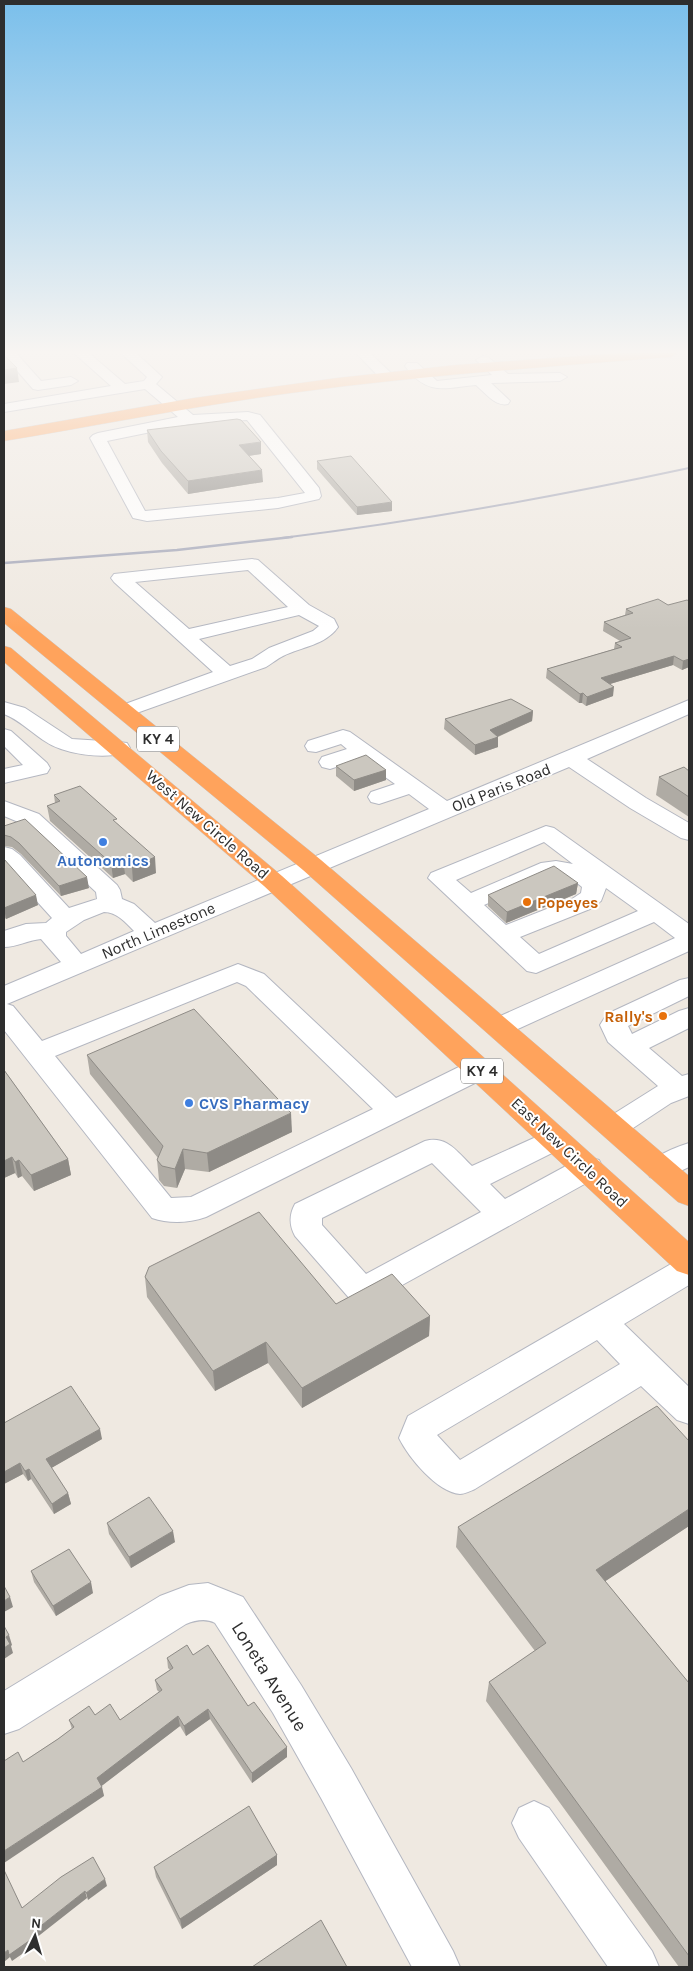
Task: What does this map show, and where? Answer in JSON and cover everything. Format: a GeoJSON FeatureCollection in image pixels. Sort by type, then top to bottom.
{"type":"FeatureCollection","features":[{"type":"Feature","properties":{"kind":"highway","name":"West New Circle Road"},"geometry":{"type":"LineString","coordinates":[[4,613],[312,864]]}},
{"type":"Feature","properties":{"kind":"highway","name":"West New Circle Road"},"geometry":{"type":"LineString","coordinates":[[4,652],[273,881]]}},
{"type":"Feature","properties":{"kind":"highway","name":"KY 4"},"geometry":{"type":"LineString","coordinates":[[312,864],[689,1194]]}},
{"type":"Feature","properties":{"kind":"highway","name":"East New Circle Road"},"geometry":{"type":"LineString","coordinates":[[273,881],[689,1262]]}},
{"type":"Feature","properties":{"kind":"street"},"geometry":{"type":"LineString","coordinates":[[102,445],[139,514],[147,516],[278,503],[313,496],[313,491],[276,445]]}},
{"type":"Feature","properties":{"kind":"street"},"geometry":{"type":"LineString","coordinates":[[124,711],[259,663],[276,652],[320,635],[329,628],[327,623],[302,609],[252,564],[120,578],[227,674]]}},
{"type":"Feature","properties":{"kind":"street"},"geometry":{"type":"LineString","coordinates":[[185,636],[302,609]]}},
{"type":"Feature","properties":{"kind":"street","name":"Old Paris Road"},"geometry":{"type":"LineString","coordinates":[[312,864],[571,758],[689,706]]}},
{"type":"Feature","properties":{"kind":"street"},"geometry":{"type":"LineString","coordinates":[[4,708],[8,708],[27,719],[58,741],[77,746],[119,748]]}},
{"type":"Feature","properties":{"kind":"street"},"geometry":{"type":"LineString","coordinates":[[4,735],[39,768],[4,776]]}},
{"type":"Feature","properties":{"kind":"street"},"geometry":{"type":"LineString","coordinates":[[323,754],[343,736],[445,810]]}},
{"type":"Feature","properties":{"kind":"street"},"geometry":{"type":"LineString","coordinates":[[571,758],[638,803],[689,833]]}},
{"type":"Feature","properties":{"kind":"street"},"geometry":{"type":"LineString","coordinates":[[380,797],[413,785]]}},
{"type":"Feature","properties":{"kind":"street"},"geometry":{"type":"LineString","coordinates":[[4,808],[31,819],[108,890],[110,904]]}},
{"type":"Feature","properties":{"kind":"street"},"geometry":{"type":"LineString","coordinates":[[656,912],[536,964],[440,878],[546,833],[656,912],[689,936]]}},
{"type":"Feature","properties":{"kind":"street"},"geometry":{"type":"LineString","coordinates":[[4,854],[12,860],[59,924]]}},
{"type":"Feature","properties":{"kind":"street","name":"North Limestone"},"geometry":{"type":"LineString","coordinates":[[4,996],[312,864]]}},
{"type":"Feature","properties":{"kind":"street"},"geometry":{"type":"LineString","coordinates":[[468,903],[549,868],[561,867],[575,871],[589,880],[594,887],[592,896],[582,904],[503,935]]}},
{"type":"Feature","properties":{"kind":"street"},"geometry":{"type":"LineString","coordinates":[[4,939],[11,939],[26,932],[59,924],[93,907],[110,904],[121,907],[151,933]]}},
{"type":"Feature","properties":{"kind":"street"},"geometry":{"type":"LineString","coordinates":[[59,924],[52,937],[76,964]]}},
{"type":"Feature","properties":{"kind":"street"},"geometry":{"type":"LineString","coordinates":[[499,1027],[689,942]]}},
{"type":"Feature","properties":{"kind":"street"},"geometry":{"type":"LineString","coordinates":[[37,1053],[238,972],[255,980],[392,1112]]}},
{"type":"Feature","properties":{"kind":"street"},"geometry":{"type":"LineString","coordinates":[[614,1127],[661,1096],[684,1086],[630,1046],[614,1029],[615,1022],[689,986]]}},
{"type":"Feature","properties":{"kind":"street"},"geometry":{"type":"LineString","coordinates":[[4,1012],[163,1210],[195,1209],[479,1068]]}},
{"type":"Feature","properties":{"kind":"street"},"geometry":{"type":"LineString","coordinates":[[630,1046],[689,1017]]}},
{"type":"Feature","properties":{"kind":"street"},"geometry":{"type":"LineString","coordinates":[[469,1180],[556,1139]]}},
{"type":"Feature","properties":{"kind":"street"},"geometry":{"type":"LineString","coordinates":[[502,1215],[469,1180],[435,1149],[306,1212],[306,1228],[361,1290],[384,1280],[588,1168]]}},
{"type":"Feature","properties":{"kind":"street"},"geometry":{"type":"LineString","coordinates":[[661,1169],[689,1154]]}},
{"type":"Feature","properties":{"kind":"street"},"geometry":{"type":"LineString","coordinates":[[644,1367],[462,1478],[452,1476],[417,1438],[420,1427],[689,1269]]}},
{"type":"Feature","properties":{"kind":"street"},"geometry":{"type":"LineString","coordinates":[[600,1321],[644,1367],[689,1409]]}},
{"type":"Feature","properties":{"kind":"street","name":"Loneta Avenue"},"geometry":{"type":"LineString","coordinates":[[4,1714],[174,1609],[201,1600],[219,1604],[229,1610],[286,1699],[336,1783],[437,1967]]}},
{"type":"Feature","properties":{"kind":"street"},"geometry":{"type":"LineString","coordinates":[[534,1824],[636,1967]]}},
{"type":"Feature","properties":{"kind":"building"},"geometry":{"type":"Polygon","coordinates":[[[157,445],[239,445],[262,470],[188,481],[157,445]]]}},
{"type":"Feature","properties":{"kind":"building"},"geometry":{"type":"Polygon","coordinates":[[[351,456],[392,502],[357,507],[317,461],[351,456]]]}},
{"type":"Feature","properties":{"kind":"building"},"geometry":{"type":"Polygon","coordinates":[[[658,599],[668,605],[689,601],[689,659],[683,661],[674,656],[601,678],[614,687],[587,697],[583,693],[580,694],[547,669],[622,647],[615,643],[631,638],[604,622],[633,613],[626,609],[658,599]]]}},
{"type":"Feature","properties":{"kind":"building"},"geometry":{"type":"Polygon","coordinates":[[[511,699],[533,711],[490,730],[498,737],[475,745],[445,719],[511,699]]]}},
{"type":"Feature","properties":{"kind":"building"},"geometry":{"type":"Polygon","coordinates":[[[366,755],[386,770],[354,780],[336,766],[366,755]]]}},
{"type":"Feature","properties":{"kind":"building"},"geometry":{"type":"Polygon","coordinates":[[[684,767],[689,771],[689,797],[659,777],[684,767]]]}},
{"type":"Feature","properties":{"kind":"building"},"geometry":{"type":"Polygon","coordinates":[[[80,786],[117,819],[113,820],[155,857],[132,867],[123,859],[111,863],[47,806],[60,801],[54,795],[80,786]]]}},
{"type":"Feature","properties":{"kind":"building"},"geometry":{"type":"Polygon","coordinates":[[[25,819],[87,877],[59,886],[19,843],[11,837],[4,835],[4,826],[25,819]]]}},
{"type":"Feature","properties":{"kind":"building"},"geometry":{"type":"Polygon","coordinates":[[[4,859],[36,895],[4,908],[4,859]]]}},
{"type":"Feature","properties":{"kind":"building"},"geometry":{"type":"Polygon","coordinates":[[[554,866],[578,883],[507,912],[488,895],[554,866]]]}},
{"type":"Feature","properties":{"kind":"building","name":"CVS Pharmacy"},"geometry":{"type":"Polygon","coordinates":[[[194,1009],[291,1113],[207,1153],[183,1149],[175,1169],[162,1166],[157,1160],[163,1146],[87,1055],[194,1009]]]}},
{"type":"Feature","properties":{"kind":"building"},"geometry":{"type":"Polygon","coordinates":[[[4,1070],[68,1159],[31,1175],[19,1160],[15,1162],[12,1157],[4,1161],[4,1070]]]}},
{"type":"Feature","properties":{"kind":"building"},"geometry":{"type":"Polygon","coordinates":[[[259,1212],[336,1304],[392,1274],[430,1316],[302,1388],[266,1342],[213,1371],[145,1277],[149,1267],[259,1212]]]}},
{"type":"Feature","properties":{"kind":"building"},"geometry":{"type":"Polygon","coordinates":[[[71,1386],[100,1429],[46,1459],[68,1493],[52,1504],[29,1469],[25,1471],[20,1463],[4,1472],[4,1423],[71,1386]]]}},
{"type":"Feature","properties":{"kind":"building"},"geometry":{"type":"Polygon","coordinates":[[[657,1406],[689,1441],[689,1509],[596,1570],[689,1683],[689,1956],[489,1682],[546,1643],[458,1527],[657,1406]]]}},
{"type":"Feature","properties":{"kind":"building"},"geometry":{"type":"Polygon","coordinates":[[[149,1497],[173,1531],[129,1557],[107,1523],[149,1497]]]}},
{"type":"Feature","properties":{"kind":"building"},"geometry":{"type":"Polygon","coordinates":[[[69,1549],[91,1582],[53,1606],[31,1571],[69,1549]]]}},
{"type":"Feature","properties":{"kind":"building"},"geometry":{"type":"Polygon","coordinates":[[[4,1586],[10,1597],[4,1601],[4,1586]]]}},
{"type":"Feature","properties":{"kind":"building"},"geometry":{"type":"Polygon","coordinates":[[[4,1626],[9,1635],[6,1637],[10,1644],[4,1648],[4,1626]]]}},
{"type":"Feature","properties":{"kind":"building"},"geometry":{"type":"Polygon","coordinates":[[[187,1645],[193,1655],[208,1645],[248,1706],[254,1702],[287,1747],[252,1773],[208,1709],[184,1726],[178,1716],[97,1778],[102,1787],[4,1851],[4,1761],[18,1752],[23,1762],[74,1727],[69,1720],[89,1706],[95,1715],[110,1704],[120,1720],[162,1690],[155,1680],[173,1668],[167,1658],[187,1645]]]}},
{"type":"Feature","properties":{"kind":"building"},"geometry":{"type":"Polygon","coordinates":[[[249,1806],[277,1855],[180,1919],[154,1867],[249,1806]]]}},
{"type":"Feature","properties":{"kind":"building"},"geometry":{"type":"Polygon","coordinates":[[[93,1857],[105,1879],[86,1893],[85,1891],[33,1932],[36,1936],[9,1955],[8,1950],[4,1953],[4,1870],[22,1908],[61,1877],[93,1857]]]}},
{"type":"Feature","properties":{"kind":"building"},"geometry":{"type":"Polygon","coordinates":[[[321,1920],[347,1967],[252,1967],[321,1920]]]}},
{"type":"Feature","properties":{"kind":"railway"},"geometry":{"type":"LineString","coordinates":[[282,538],[486,508],[689,468]]}},
{"type":"Feature","properties":{"kind":"railway"},"geometry":{"type":"LineString","coordinates":[[4,563],[177,550],[292,537]]}},
{"type":"Feature","properties":{"kind":"place","name":"Autonomics"},"geometry":{"type":"Point","coordinates":[103,842]}},
{"type":"Feature","properties":{"kind":"place","name":"Popeyes"},"geometry":{"type":"Point","coordinates":[527,902]}},
{"type":"Feature","properties":{"kind":"place","name":"Rally's"},"geometry":{"type":"Point","coordinates":[663,1016]}},
{"type":"Feature","properties":{"kind":"place","name":"CVS Pharmacy"},"geometry":{"type":"Point","coordinates":[189,1103]}}]}
